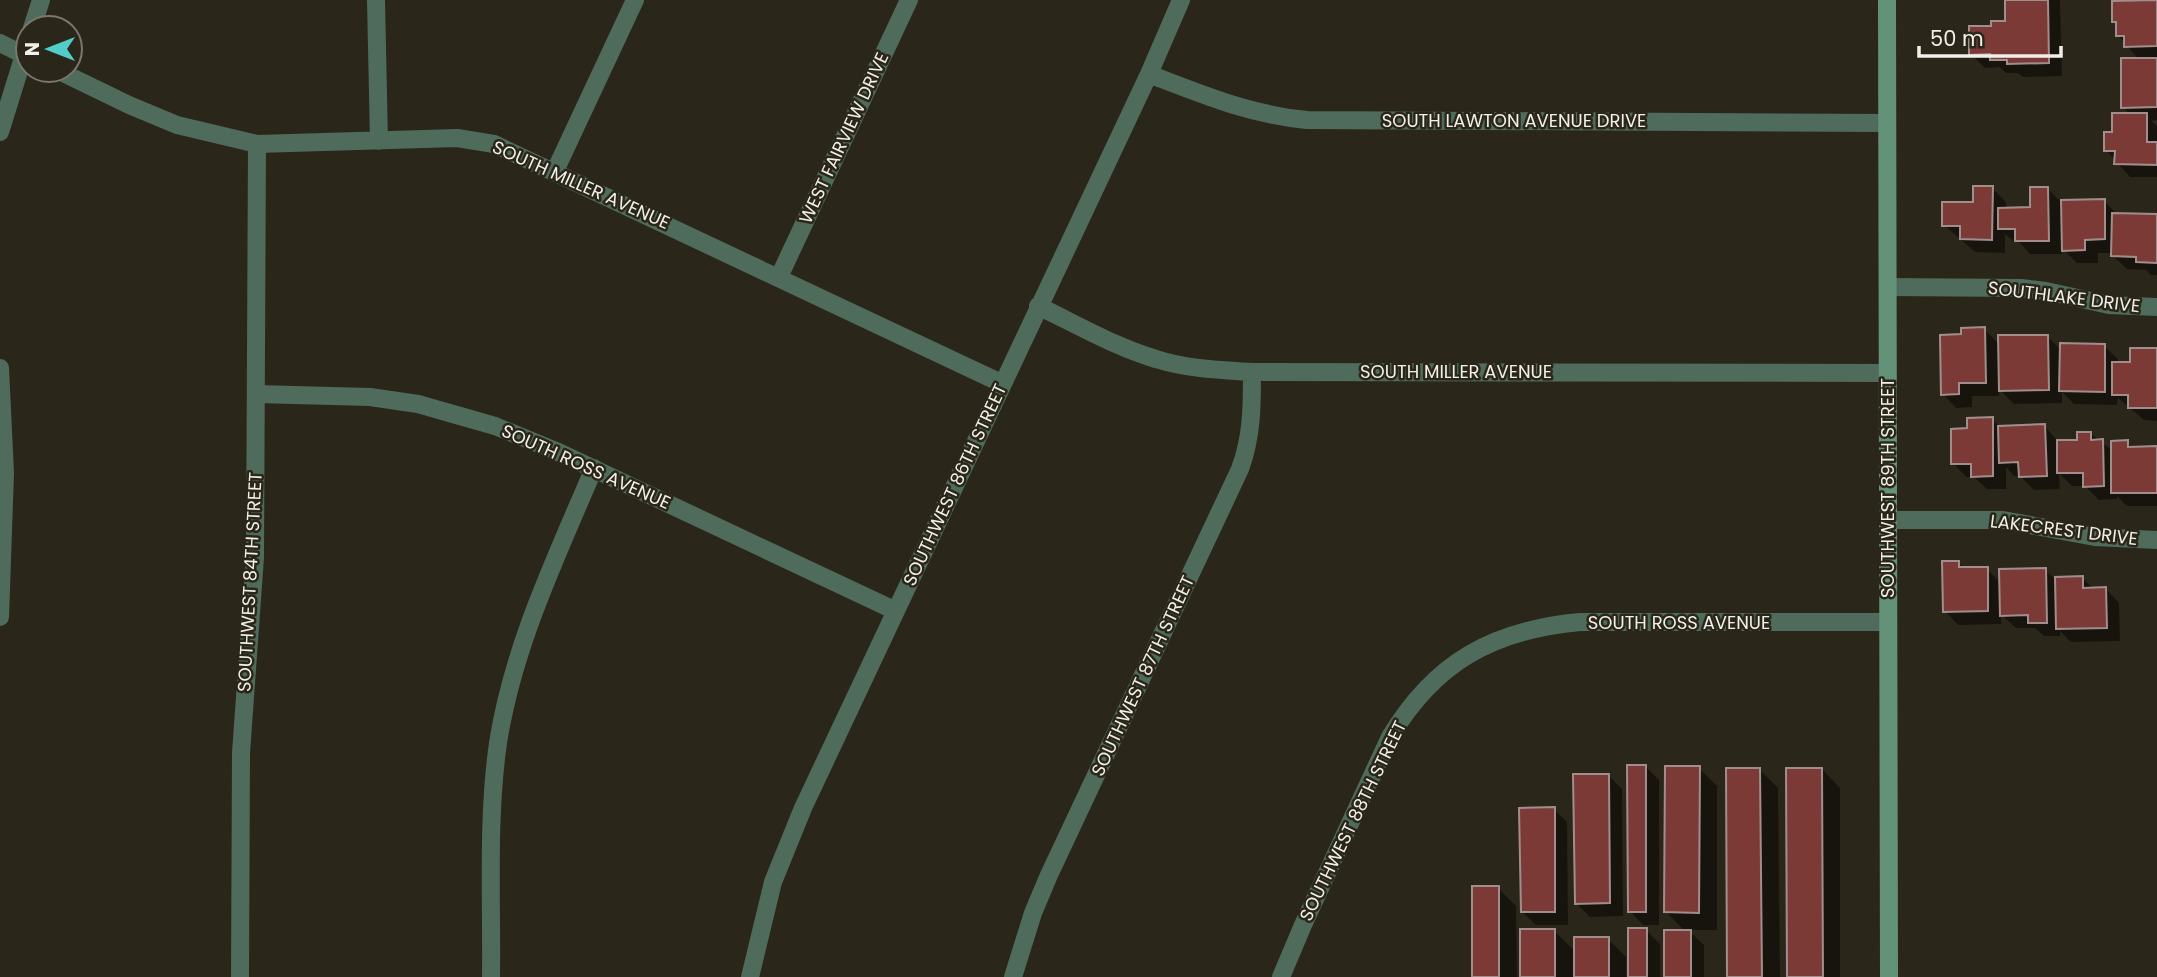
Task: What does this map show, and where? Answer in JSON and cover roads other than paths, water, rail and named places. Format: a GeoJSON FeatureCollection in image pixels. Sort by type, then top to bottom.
{"type":"FeatureCollection","features":[{"type":"Feature","properties":{"kind":"main road","name":"SOUTHWEST 89TH STREET"},"geometry":{"type":"LineString","coordinates":[[1886,0],[1888,977]]}},
{"type":"Feature","properties":{"kind":"street"},"geometry":{"type":"LineString","coordinates":[[376,0],[379,141]]}},
{"type":"Feature","properties":{"kind":"street"},"geometry":{"type":"LineString","coordinates":[[555,171],[635,0]]}},
{"type":"Feature","properties":{"kind":"street","name":"WEST FAIRVIEW DRIVE"},"geometry":{"type":"LineString","coordinates":[[779,277],[909,0]]}},
{"type":"Feature","properties":{"kind":"street","name":"SOUTHWEST 86TH STREET"},"geometry":{"type":"LineString","coordinates":[[750,977],[762,922],[786,846],[1001,383],[1149,75],[1181,0]]}},
{"type":"Feature","properties":{"kind":"street","name":"SOUTH LAWTON AVENUE DRIVE"},"geometry":{"type":"LineString","coordinates":[[1149,75],[1243,109],[1281,118],[1307,120],[1887,123]]}},
{"type":"Feature","properties":{"kind":"street","name":"SOUTH MILLER AVENUE"},"geometry":{"type":"LineString","coordinates":[[84,83],[177,125],[257,145],[457,138],[480,140],[555,171],[1001,383]]}},
{"type":"Feature","properties":{"kind":"street"},"geometry":{"type":"LineString","coordinates":[[0,132],[16,84]]}},
{"type":"Feature","properties":{"kind":"street","name":"SOUTHWEST 84TH STREET"},"geometry":{"type":"LineString","coordinates":[[240,977],[241,754],[255,557],[257,145]]}},
{"type":"Feature","properties":{"kind":"street","name":"SOUTHLAKE DRIVE"},"geometry":{"type":"LineString","coordinates":[[1888,287],[2021,288],[2109,305],[2157,307]]}},
{"type":"Feature","properties":{"kind":"street","name":"SOUTH MILLER AVENUE"},"geometry":{"type":"LineString","coordinates":[[1038,306],[1155,359],[1198,368],[1252,372],[1887,373]]}},
{"type":"Feature","properties":{"kind":"street"},"geometry":{"type":"LineString","coordinates":[[0,368],[5,473],[0,617]]}},
{"type":"Feature","properties":{"kind":"street","name":"SOUTHWEST 87TH STREET"},"geometry":{"type":"LineString","coordinates":[[1013,977],[1032,913],[1043,888],[1240,469],[1247,450],[1252,421],[1252,372]]}},
{"type":"Feature","properties":{"kind":"street","name":"SOUTH ROSS AVENUE"},"geometry":{"type":"LineString","coordinates":[[256,394],[338,394],[418,404],[507,430],[594,468],[896,611]]}},
{"type":"Feature","properties":{"kind":"street"},"geometry":{"type":"LineString","coordinates":[[491,977],[494,786],[502,723],[534,607],[594,468]]}},
{"type":"Feature","properties":{"kind":"street","name":"LAKECREST DRIVE"},"geometry":{"type":"LineString","coordinates":[[1888,520],[2003,520],[2095,537],[2157,540]]}},
{"type":"Feature","properties":{"kind":"street","name":"SOUTH ROSS AVENUE"},"geometry":{"type":"LineString","coordinates":[[1475,651],[1520,633],[1580,622],[1888,622]]}},
{"type":"Feature","properties":{"kind":"street","name":"SOUTHWEST 88TH STREET"},"geometry":{"type":"LineString","coordinates":[[1281,977],[1367,783],[1397,726],[1435,677],[1475,651]]}}]}
